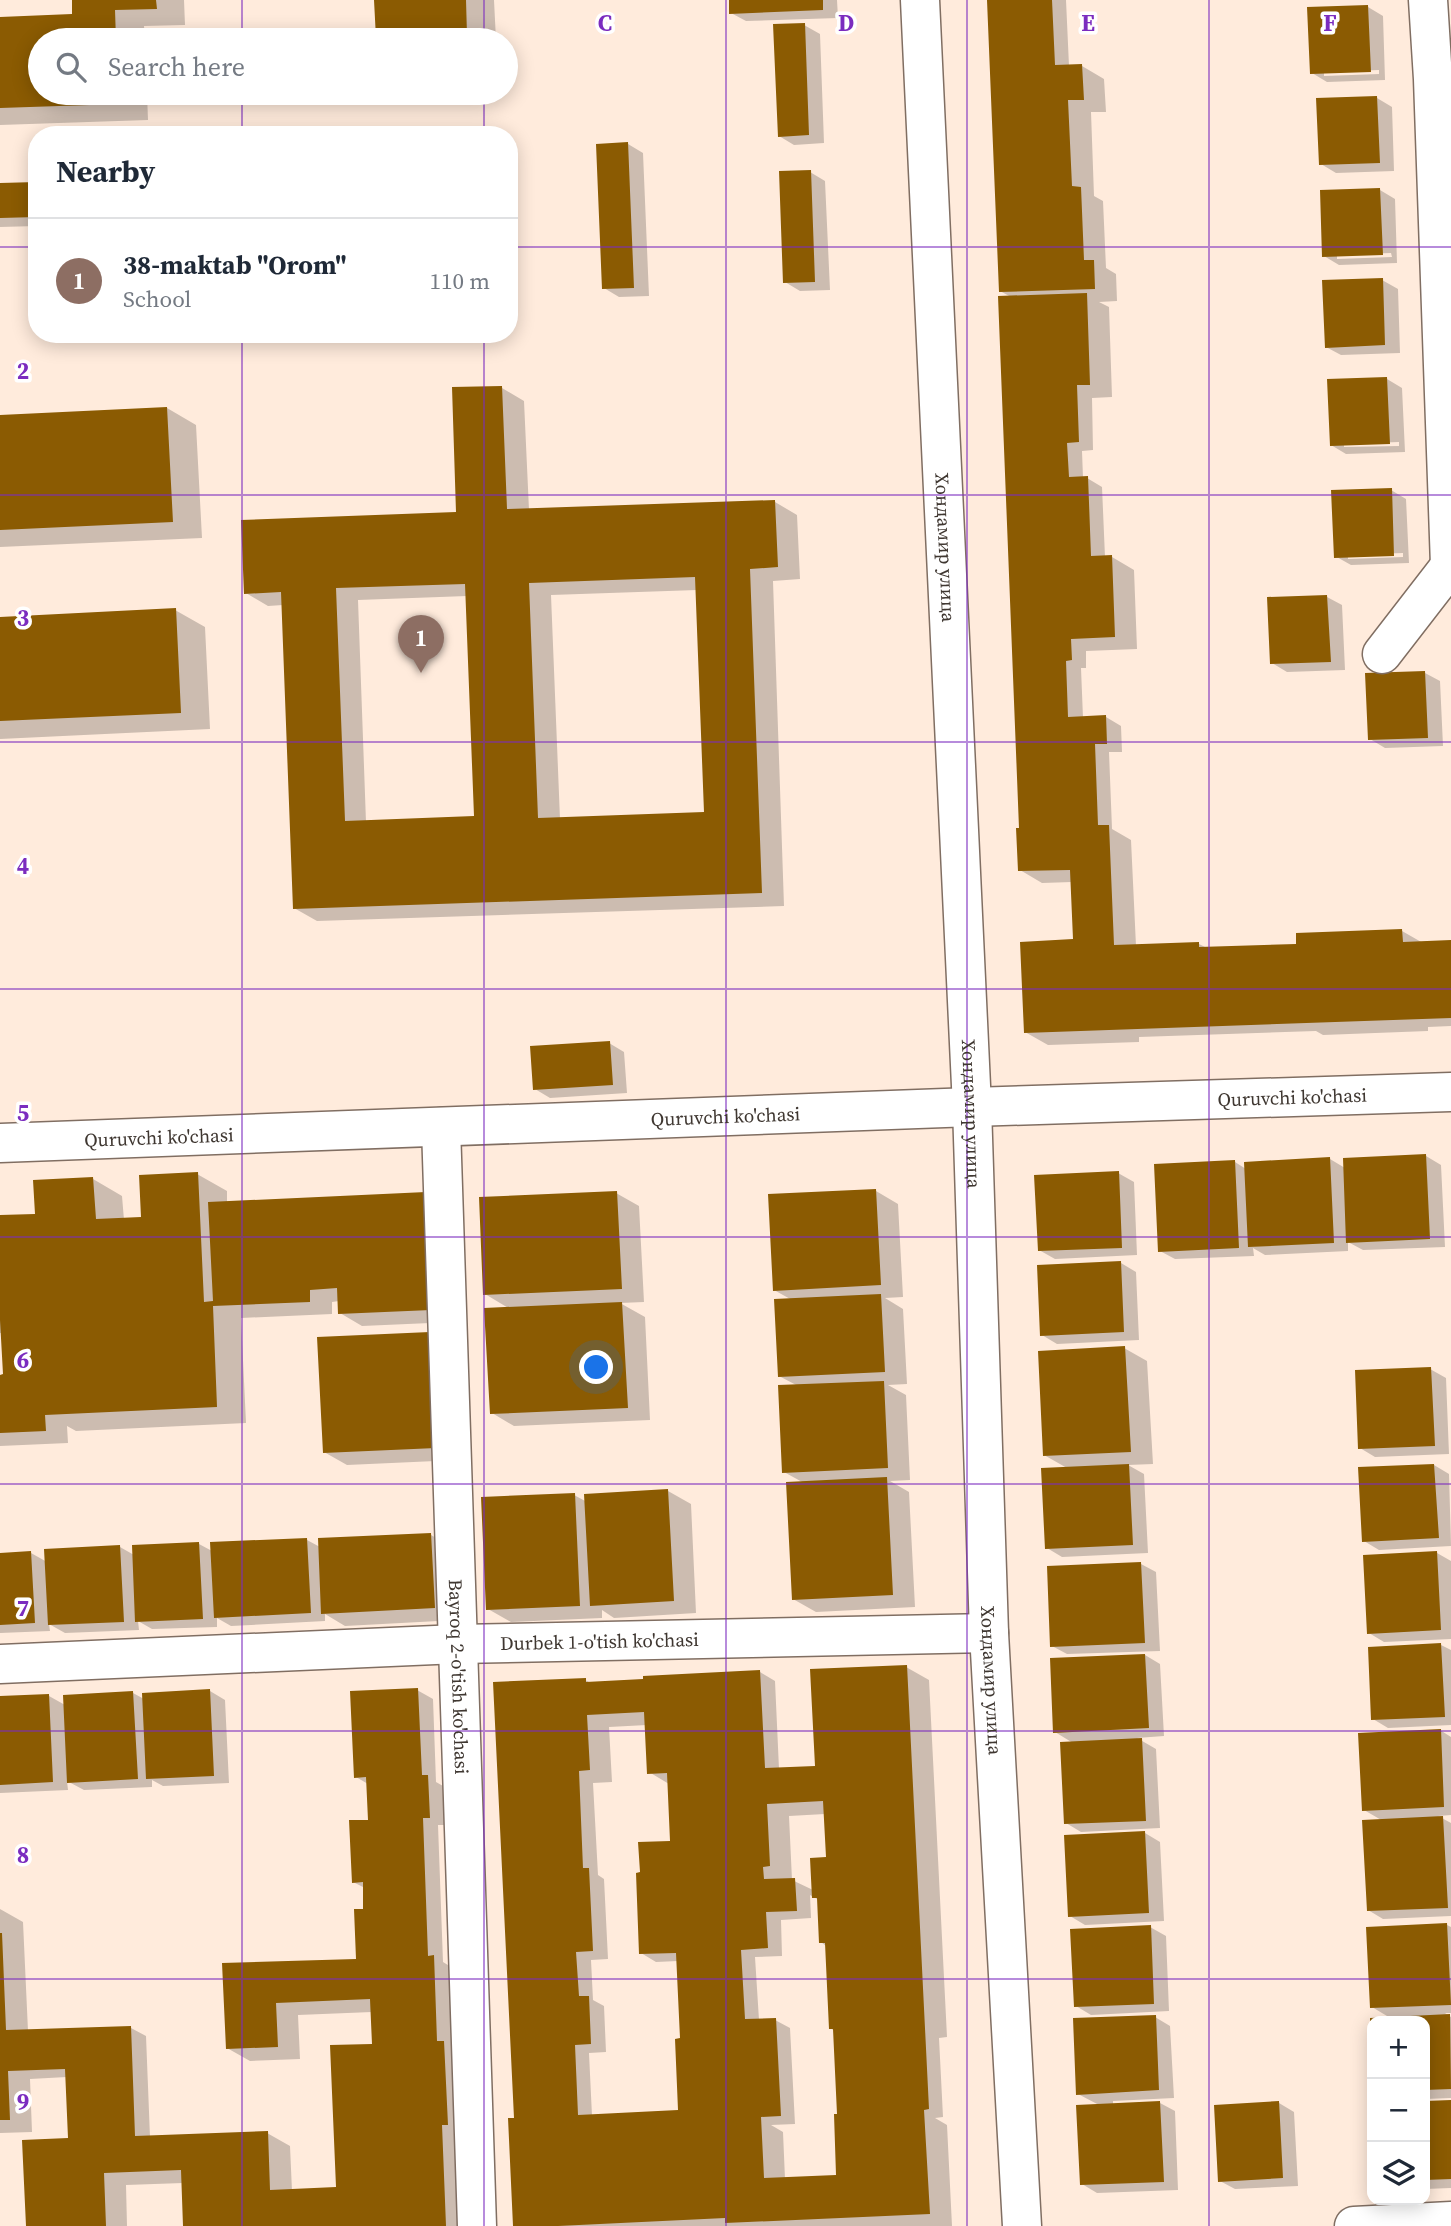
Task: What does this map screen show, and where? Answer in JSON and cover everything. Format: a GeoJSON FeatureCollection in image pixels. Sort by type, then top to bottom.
{"type":"FeatureCollection","features":[{"type":"Feature","properties":{"kind":"street","name":"Хондамир улица"},"geometry":{"type":"LineString","coordinates":[[920,0],[972,1107],[989,1633],[1022,2226]]}},
{"type":"Feature","properties":{"kind":"street"},"geometry":{"type":"LineString","coordinates":[[1382,654],[1450,566],[1442,78],[1428,0]]}},
{"type":"Feature","properties":{"kind":"street","name":"Quruvchi ko'chasi"},"geometry":{"type":"LineString","coordinates":[[0,1143],[1451,1092]]}},
{"type":"Feature","properties":{"kind":"street","name":"Bayroq 2-o'tish ko'chasi"},"geometry":{"type":"LineString","coordinates":[[441,1127],[477,2226]]}},
{"type":"Feature","properties":{"kind":"street","name":"Durbek 1-o'tish ko'chasi"},"geometry":{"type":"LineString","coordinates":[[0,1664],[458,1644],[989,1633]]}},
{"type":"Feature","properties":{"kind":"street"},"geometry":{"type":"LineString","coordinates":[[1354,2226],[1451,2221]]}},
{"type":"Feature","properties":{"kind":"building"},"geometry":{"type":"Polygon","coordinates":[[[72,0],[156,0],[157,9],[115,10],[116,28],[28,28],[28,105],[89,105],[0,108],[0,17],[72,14],[72,0]]]}},
{"type":"Feature","properties":{"kind":"building"},"geometry":{"type":"Polygon","coordinates":[[[374,0],[466,0],[467,28],[375,28],[374,0]]]}},
{"type":"Feature","properties":{"kind":"building"},"geometry":{"type":"Polygon","coordinates":[[[729,0],[823,0],[823,10],[729,14],[729,0]]]}},
{"type":"Feature","properties":{"kind":"building"},"geometry":{"type":"Polygon","coordinates":[[[987,0],[1052,0],[1055,65],[1082,64],[1084,100],[1068,100],[1072,186],[1081,187],[1084,260],[1094,260],[1095,289],[999,292],[987,0]]]}},
{"type":"Feature","properties":{"kind":"building"},"geometry":{"type":"Polygon","coordinates":[[[1368,5],[1371,72],[1310,74],[1307,7],[1368,5]]]}},
{"type":"Feature","properties":{"kind":"building"},"geometry":{"type":"Polygon","coordinates":[[[805,23],[809,135],[778,137],[773,24],[805,23]]]}},
{"type":"Feature","properties":{"kind":"building"},"geometry":{"type":"Polygon","coordinates":[[[1377,96],[1380,163],[1319,165],[1316,98],[1377,96]]]}},
{"type":"Feature","properties":{"kind":"building"},"geometry":{"type":"Polygon","coordinates":[[[628,142],[634,288],[602,289],[596,144],[628,142]]]}},
{"type":"Feature","properties":{"kind":"building"},"geometry":{"type":"Polygon","coordinates":[[[811,170],[815,282],[783,283],[779,171],[811,170]]]}},
{"type":"Feature","properties":{"kind":"building"},"geometry":{"type":"Polygon","coordinates":[[[28,182],[28,217],[0,218],[0,183],[28,182]]]}},
{"type":"Feature","properties":{"kind":"building"},"geometry":{"type":"Polygon","coordinates":[[[1380,188],[1383,255],[1322,257],[1320,190],[1380,188]]]}},
{"type":"Feature","properties":{"kind":"building"},"geometry":{"type":"Polygon","coordinates":[[[1383,278],[1385,345],[1325,348],[1322,280],[1383,278]]]}},
{"type":"Feature","properties":{"kind":"building"},"geometry":{"type":"Polygon","coordinates":[[[1087,293],[1090,385],[1077,385],[1079,442],[1067,443],[1069,477],[1088,476],[1091,556],[1112,555],[1115,637],[1071,639],[1072,660],[1066,661],[1068,717],[1106,715],[1107,744],[1095,744],[1098,825],[1109,825],[1114,945],[1199,942],[1199,947],[1296,944],[1296,933],[1402,929],[1403,942],[1451,940],[1451,1018],[1024,1033],[1020,942],[1073,939],[1070,870],[1018,871],[1016,828],[1019,828],[998,296],[1087,293]]]}},
{"type":"Feature","properties":{"kind":"building"},"geometry":{"type":"Polygon","coordinates":[[[1387,377],[1390,444],[1330,446],[1327,379],[1387,377]]]}},
{"type":"Feature","properties":{"kind":"building"},"geometry":{"type":"Polygon","coordinates":[[[502,386],[507,509],[775,500],[778,567],[750,569],[762,893],[293,909],[281,592],[244,594],[241,520],[456,512],[452,387],[502,386]],[[695,577],[529,583],[538,818],[704,812],[695,577]],[[465,584],[336,588],[345,821],[474,816],[465,584]]]}},
{"type":"Feature","properties":{"kind":"building"},"geometry":{"type":"Polygon","coordinates":[[[167,407],[173,522],[0,530],[0,415],[167,407]]]}},
{"type":"Feature","properties":{"kind":"building"},"geometry":{"type":"Polygon","coordinates":[[[1392,488],[1394,556],[1334,558],[1331,490],[1392,488]]]}},
{"type":"Feature","properties":{"kind":"building"},"geometry":{"type":"Polygon","coordinates":[[[1327,595],[1331,662],[1270,664],[1267,597],[1327,595]]]}},
{"type":"Feature","properties":{"kind":"building"},"geometry":{"type":"Polygon","coordinates":[[[176,608],[181,713],[0,721],[0,617],[176,608]]]}},
{"type":"Feature","properties":{"kind":"building"},"geometry":{"type":"Polygon","coordinates":[[[1425,671],[1428,738],[1368,740],[1365,673],[1425,671]]]}},
{"type":"Feature","properties":{"kind":"building"},"geometry":{"type":"Polygon","coordinates":[[[610,1041],[613,1085],[533,1090],[530,1046],[610,1041]]]}},
{"type":"Feature","properties":{"kind":"building"},"geometry":{"type":"Polygon","coordinates":[[[1426,1154],[1430,1239],[1346,1243],[1343,1158],[1426,1154]]]}},
{"type":"Feature","properties":{"kind":"building"},"geometry":{"type":"Polygon","coordinates":[[[1330,1157],[1334,1243],[1248,1247],[1244,1162],[1330,1157]]]}},
{"type":"Feature","properties":{"kind":"building"},"geometry":{"type":"Polygon","coordinates":[[[1235,1160],[1239,1248],[1158,1252],[1154,1164],[1235,1160]]]}},
{"type":"Feature","properties":{"kind":"building"},"geometry":{"type":"Polygon","coordinates":[[[1119,1171],[1122,1248],[1038,1251],[1034,1175],[1119,1171]]]}},
{"type":"Feature","properties":{"kind":"building"},"geometry":{"type":"Polygon","coordinates":[[[198,1172],[204,1302],[213,1301],[208,1202],[426,1192],[431,1310],[338,1314],[337,1288],[310,1290],[310,1302],[213,1306],[217,1407],[45,1415],[46,1431],[0,1433],[0,1375],[3,1374],[0,1215],[35,1214],[33,1180],[93,1177],[96,1219],[141,1217],[139,1175],[198,1172]]]}},
{"type":"Feature","properties":{"kind":"building"},"geometry":{"type":"Polygon","coordinates":[[[876,1189],[881,1285],[773,1291],[768,1194],[876,1189]]]}},
{"type":"Feature","properties":{"kind":"building"},"geometry":{"type":"Polygon","coordinates":[[[617,1191],[622,1289],[483,1295],[479,1197],[617,1191]]]}},
{"type":"Feature","properties":{"kind":"building"},"geometry":{"type":"Polygon","coordinates":[[[1121,1261],[1124,1332],[1040,1336],[1037,1265],[1121,1261]]]}},
{"type":"Feature","properties":{"kind":"building"},"geometry":{"type":"Polygon","coordinates":[[[881,1294],[885,1372],[778,1377],[774,1299],[881,1294]]]}},
{"type":"Feature","properties":{"kind":"building"},"geometry":{"type":"Polygon","coordinates":[[[622,1302],[628,1408],[490,1414],[484,1308],[622,1302]]]}},
{"type":"Feature","properties":{"kind":"building"},"geometry":{"type":"Polygon","coordinates":[[[430,1332],[436,1448],[323,1453],[317,1337],[430,1332]]]}},
{"type":"Feature","properties":{"kind":"building"},"geometry":{"type":"Polygon","coordinates":[[[1125,1346],[1131,1452],[1043,1456],[1038,1351],[1125,1346]]]}},
{"type":"Feature","properties":{"kind":"building"},"geometry":{"type":"Polygon","coordinates":[[[1431,1367],[1435,1446],[1358,1449],[1355,1370],[1431,1367]]]}},
{"type":"Feature","properties":{"kind":"building"},"geometry":{"type":"Polygon","coordinates":[[[884,1381],[888,1468],[782,1473],[778,1385],[884,1381]]]}},
{"type":"Feature","properties":{"kind":"building"},"geometry":{"type":"Polygon","coordinates":[[[1129,1464],[1133,1545],[1045,1549],[1041,1468],[1129,1464]]]}},
{"type":"Feature","properties":{"kind":"building"},"geometry":{"type":"Polygon","coordinates":[[[1434,1464],[1439,1538],[1362,1542],[1358,1467],[1434,1464]]]}},
{"type":"Feature","properties":{"kind":"building"},"geometry":{"type":"Polygon","coordinates":[[[887,1477],[893,1595],[792,1600],[786,1482],[887,1477]]]}},
{"type":"Feature","properties":{"kind":"building"},"geometry":{"type":"Polygon","coordinates":[[[668,1489],[674,1601],[590,1606],[584,1494],[668,1489]]]}},
{"type":"Feature","properties":{"kind":"building"},"geometry":{"type":"Polygon","coordinates":[[[575,1493],[580,1606],[486,1610],[481,1497],[575,1493]]]}},
{"type":"Feature","properties":{"kind":"building"},"geometry":{"type":"Polygon","coordinates":[[[431,1533],[435,1608],[321,1614],[318,1538],[431,1533]]]}},
{"type":"Feature","properties":{"kind":"building"},"geometry":{"type":"Polygon","coordinates":[[[307,1538],[311,1613],[214,1618],[210,1542],[307,1538]]]}},
{"type":"Feature","properties":{"kind":"building"},"geometry":{"type":"Polygon","coordinates":[[[199,1542],[203,1619],[135,1622],[132,1545],[199,1542]]]}},
{"type":"Feature","properties":{"kind":"building"},"geometry":{"type":"Polygon","coordinates":[[[120,1545],[124,1622],[48,1625],[44,1549],[120,1545]]]}},
{"type":"Feature","properties":{"kind":"building"},"geometry":{"type":"Polygon","coordinates":[[[31,1551],[35,1623],[0,1625],[0,1553],[31,1551]]]}},
{"type":"Feature","properties":{"kind":"building"},"geometry":{"type":"Polygon","coordinates":[[[1437,1551],[1441,1630],[1367,1634],[1363,1555],[1437,1551]]]}},
{"type":"Feature","properties":{"kind":"building"},"geometry":{"type":"Polygon","coordinates":[[[1141,1562],[1145,1643],[1050,1647],[1047,1566],[1141,1562]]]}},
{"type":"Feature","properties":{"kind":"building"},"geometry":{"type":"Polygon","coordinates":[[[1441,1643],[1445,1717],[1371,1720],[1368,1647],[1441,1643]]]}},
{"type":"Feature","properties":{"kind":"building"},"geometry":{"type":"Polygon","coordinates":[[[1145,1654],[1149,1728],[1053,1733],[1050,1658],[1145,1654]]]}},
{"type":"Feature","properties":{"kind":"building"},"geometry":{"type":"Polygon","coordinates":[[[907,1665],[929,2109],[924,2110],[930,2214],[725,2223],[725,2218],[513,2226],[508,2118],[514,2118],[493,1682],[586,1678],[586,1682],[760,1670],[765,1768],[815,1766],[810,1669],[907,1665]],[[644,1712],[587,1715],[590,1770],[579,1771],[583,1868],[589,1868],[593,1951],[576,1952],[579,1996],[589,1996],[591,2044],[575,2045],[578,2115],[678,2110],[675,2039],[680,2038],[676,1953],[639,1954],[636,1873],[640,1872],[638,1842],[670,1841],[667,1773],[647,1774],[644,1712]],[[823,1801],[767,1804],[770,1866],[763,1867],[764,1879],[795,1878],[797,1911],[766,1912],[768,1948],[741,1950],[745,2019],[776,2018],[781,2116],[761,2117],[764,2178],[836,2175],[834,2114],[837,2114],[833,2029],[829,2029],[825,1943],[819,1943],[817,1898],[812,1898],[810,1858],[826,1857],[823,1801]]]}},
{"type":"Feature","properties":{"kind":"building"},"geometry":{"type":"Polygon","coordinates":[[[418,1688],[422,1775],[428,1775],[430,1818],[423,1818],[428,1956],[434,1955],[437,2041],[444,2041],[448,2125],[442,2125],[446,2226],[183,2226],[181,2170],[104,2173],[106,2226],[26,2226],[22,2140],[68,2138],[65,2069],[8,2071],[10,2120],[0,2120],[0,1933],[6,2030],[131,2026],[135,2136],[268,2131],[270,2190],[336,2187],[330,2045],[372,2044],[370,1999],[276,2003],[278,2047],[226,2049],[222,1963],[356,1959],[354,1909],[363,1909],[363,1882],[352,1883],[349,1820],[368,1820],[366,1777],[354,1778],[350,1691],[418,1688]]]}},
{"type":"Feature","properties":{"kind":"building"},"geometry":{"type":"Polygon","coordinates":[[[210,1689],[214,1776],[146,1779],[142,1693],[210,1689]]]}},
{"type":"Feature","properties":{"kind":"building"},"geometry":{"type":"Polygon","coordinates":[[[133,1691],[138,1779],[67,1783],[63,1695],[133,1691]]]}},
{"type":"Feature","properties":{"kind":"building"},"geometry":{"type":"Polygon","coordinates":[[[49,1694],[53,1782],[0,1785],[0,1696],[49,1694]]]}},
{"type":"Feature","properties":{"kind":"building"},"geometry":{"type":"Polygon","coordinates":[[[1441,1729],[1444,1807],[1362,1811],[1358,1733],[1441,1729]]]}},
{"type":"Feature","properties":{"kind":"building"},"geometry":{"type":"Polygon","coordinates":[[[1142,1738],[1146,1821],[1064,1824],[1060,1742],[1142,1738]]]}},
{"type":"Feature","properties":{"kind":"building"},"geometry":{"type":"Polygon","coordinates":[[[1443,1816],[1448,1908],[1367,1911],[1362,1820],[1443,1816]]]}},
{"type":"Feature","properties":{"kind":"building"},"geometry":{"type":"Polygon","coordinates":[[[1145,1831],[1149,1913],[1068,1917],[1064,1835],[1145,1831]]]}},
{"type":"Feature","properties":{"kind":"building"},"geometry":{"type":"Polygon","coordinates":[[[1447,1923],[1451,2005],[1370,2008],[1366,1927],[1447,1923]]]}},
{"type":"Feature","properties":{"kind":"building"},"geometry":{"type":"Polygon","coordinates":[[[1151,1925],[1154,2004],[1074,2007],[1070,1929],[1151,1925]]]}},
{"type":"Feature","properties":{"kind":"building"},"geometry":{"type":"Polygon","coordinates":[[[1450,2014],[1451,2089],[1430,2090],[1430,2016],[1410,2016],[1450,2014]]]}},
{"type":"Feature","properties":{"kind":"building"},"geometry":{"type":"Polygon","coordinates":[[[1156,2015],[1159,2090],[1076,2095],[1073,2018],[1156,2015]]]}},
{"type":"Feature","properties":{"kind":"building"},"geometry":{"type":"Polygon","coordinates":[[[1451,2100],[1451,2179],[1430,2180],[1430,2101],[1451,2100]]]}},
{"type":"Feature","properties":{"kind":"building"},"geometry":{"type":"Polygon","coordinates":[[[1160,2101],[1164,2182],[1080,2185],[1076,2105],[1160,2101]]]}},
{"type":"Feature","properties":{"kind":"building"},"geometry":{"type":"Polygon","coordinates":[[[1279,2101],[1283,2178],[1218,2182],[1214,2105],[1279,2101]]]}},
{"type":"Feature","properties":{"kind":"place","name":"38-maktab \"Orom\""},"geometry":{"type":"Point","coordinates":[421,673]}}]}
